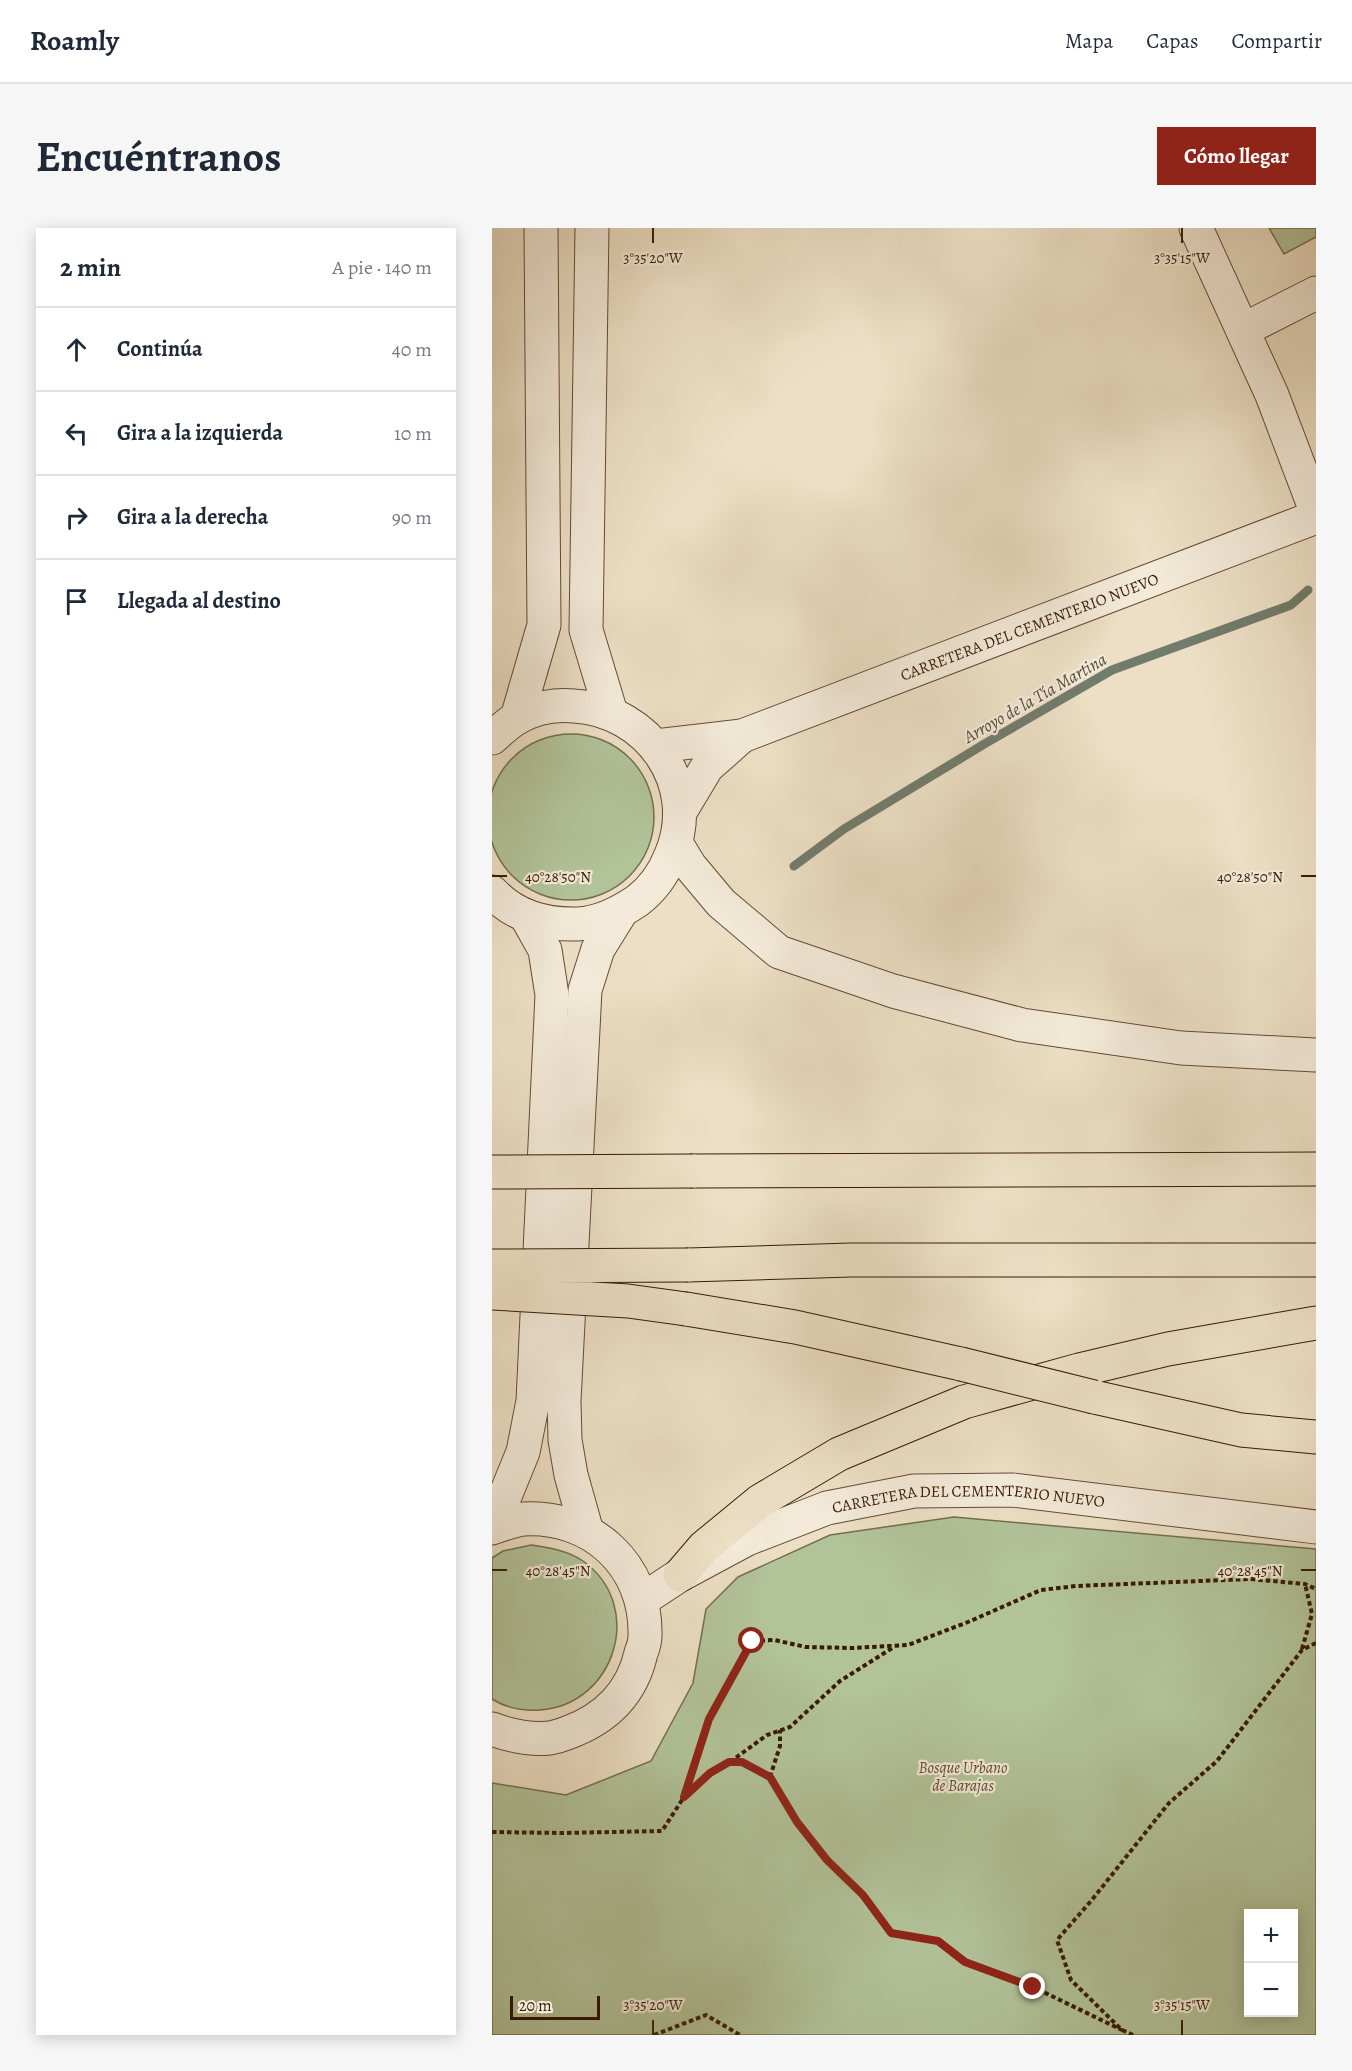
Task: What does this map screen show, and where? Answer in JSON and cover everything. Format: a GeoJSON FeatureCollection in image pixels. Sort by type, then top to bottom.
{"type":"FeatureCollection","features":[{"type":"Feature","properties":{"kind":"highway"},"geometry":{"type":"LineString","coordinates":[[492,1172],[1316,1169]]}},
{"type":"Feature","properties":{"kind":"highway"},"geometry":{"type":"LineString","coordinates":[[492,1266],[688,1265],[851,1260],[1316,1260]]}},
{"type":"Feature","properties":{"kind":"highway"},"geometry":{"type":"LineString","coordinates":[[492,1293],[628,1301],[795,1327],[1241,1430],[1316,1437]]}},
{"type":"Feature","properties":{"kind":"highway"},"geometry":{"type":"LineString","coordinates":[[680,1575],[705,1547],[760,1501],[839,1454],[964,1402],[1168,1349],[1316,1323]]}},
{"type":"Feature","properties":{"kind":"street"},"geometry":{"type":"LineString","coordinates":[[517,718],[544,625],[541,228]]}},
{"type":"Feature","properties":{"kind":"street"},"geometry":{"type":"LineString","coordinates":[[592,228],[586,630],[611,713]]}},
{"type":"Feature","properties":{"kind":"street"},"geometry":{"type":"LineString","coordinates":[[1196,228],[1272,395],[1316,511]]}},
{"type":"Feature","properties":{"kind":"street"},"geometry":{"type":"LineString","coordinates":[[1243,330],[1316,293]]}},
{"type":"Feature","properties":{"kind":"street","name":"CARRETERA DEL CEMENTERIO NUEVO"},"geometry":{"type":"LineString","coordinates":[[656,746],[742,736],[1316,517]]}},
{"type":"Feature","properties":{"kind":"street"},"geometry":{"type":"LineString","coordinates":[[492,738],[517,718],[539,709],[563,705],[587,706],[611,713],[635,726],[656,746],[677,788],[678,828],[690,866],[720,903],[779,952],[893,991],[1022,1025],[1181,1048],[1316,1055]]}},
{"type":"Feature","properties":{"kind":"street","name":"CARRETERA DEL CEMENTERIO NUEVO"},"geometry":{"type":"LineString","coordinates":[[621,912],[645,895],[664,871],[678,828],[707,767],[742,736]]}},
{"type":"Feature","properties":{"kind":"street"},"geometry":{"type":"LineString","coordinates":[[492,892],[499,900],[526,916],[558,924],[590,923],[621,912]]}},
{"type":"Feature","properties":{"kind":"street"},"geometry":{"type":"LineString","coordinates":[[587,1532],[571,1475],[565,1440],[564,1401],[585,990],[598,949],[621,912]]}},
{"type":"Feature","properties":{"kind":"street"},"geometry":{"type":"LineString","coordinates":[[492,1522],[523,1452],[533,1401],[552,995],[545,950],[526,916]]}},
{"type":"Feature","properties":{"kind":"street","name":"CARRETERA DEL CEMENTERIO NUEVO"},"geometry":{"type":"LineString","coordinates":[[642,1600],[680,1575],[747,1539],[827,1508],[914,1491],[1013,1490],[1316,1527]]}},
{"type":"Feature","properties":{"kind":"street"},"geometry":{"type":"LineString","coordinates":[[492,1528],[521,1519],[555,1520],[587,1532],[606,1544],[622,1560],[634,1579],[642,1600],[645,1637],[637,1673],[616,1704],[587,1726],[552,1738],[514,1737],[492,1729]]}},
{"type":"Feature","properties":{"kind":"path"},"geometry":{"type":"LineString","coordinates":[[684,1797],[709,1719],[752,1641],[774,1640],[806,1647],[908,1645],[1041,1590],[1076,1586],[1250,1579],[1305,1584],[1316,1589]]}},
{"type":"Feature","properties":{"kind":"path"},"geometry":{"type":"LineString","coordinates":[[1122,2030],[1071,1980],[1057,1940],[1169,1803],[1217,1761],[1302,1650],[1312,1614],[1305,1584]]}},
{"type":"Feature","properties":{"kind":"path"},"geometry":{"type":"LineString","coordinates":[[1302,1650],[1316,1643]]}},
{"type":"Feature","properties":{"kind":"path"},"geometry":{"type":"LineString","coordinates":[[492,1832],[662,1831],[684,1797],[710,1773],[767,1735],[790,1726],[840,1681],[894,1647]]}},
{"type":"Feature","properties":{"kind":"path"},"geometry":{"type":"LineString","coordinates":[[770,1777],[780,1746],[780,1730]]}},
{"type":"Feature","properties":{"kind":"path"},"geometry":{"type":"LineString","coordinates":[[729,1762],[742,1762],[770,1777],[803,1830],[827,1860],[863,1895],[891,1933],[938,1941],[965,1962],[1033,1987],[1134,2035]]}},
{"type":"Feature","properties":{"kind":"path"},"geometry":{"type":"LineString","coordinates":[[654,2035],[706,2015],[740,2035]]}},
{"type":"Feature","properties":{"kind":"green space"},"geometry":{"type":"Polygon","coordinates":[[[1269,228],[1316,228],[1316,237],[1284,254],[1269,228]]]}},
{"type":"Feature","properties":{"kind":"green space"},"geometry":{"type":"Polygon","coordinates":[[[571,734],[587,735],[603,740],[630,758],[648,785],[653,801],[653,833],[648,849],[630,876],[603,894],[587,899],[571,900],[555,899],[539,894],[512,876],[494,849],[489,833],[488,817],[489,801],[494,785],[512,758],[539,740],[555,735],[571,734]]]}},
{"type":"Feature","properties":{"kind":"green space","name":"Bosque Urbano de Barajas"},"geometry":{"type":"Polygon","coordinates":[[[954,1517],[1316,1549],[1316,2035],[492,2035],[492,1783],[566,1795],[651,1761],[693,1683],[706,1609],[738,1577],[830,1535],[954,1517]]]}},
{"type":"Feature","properties":{"kind":"green space"},"geometry":{"type":"Polygon","coordinates":[[[531,1545],[564,1552],[583,1561],[602,1580],[613,1603],[617,1627],[613,1650],[603,1673],[587,1691],[566,1704],[540,1710],[515,1708],[492,1699],[492,1558],[503,1551],[531,1545]]]}},
{"type":"Feature","properties":{"kind":"waterway","name":"Arroyo de la Tía Martina"},"geometry":{"type":"LineString","coordinates":[[794,866],[844,829],[1112,670],[1291,605],[1308,590]]}},
{"type":"Feature","properties":{"kind":"route"},"geometry":{"type":"LineString","coordinates":[[752,1641],[709,1719],[684,1797],[710,1773],[729,1762],[742,1762],[770,1777],[797,1822],[827,1860],[863,1895],[891,1933],[938,1941],[965,1962],[1033,1987]]}}]}
